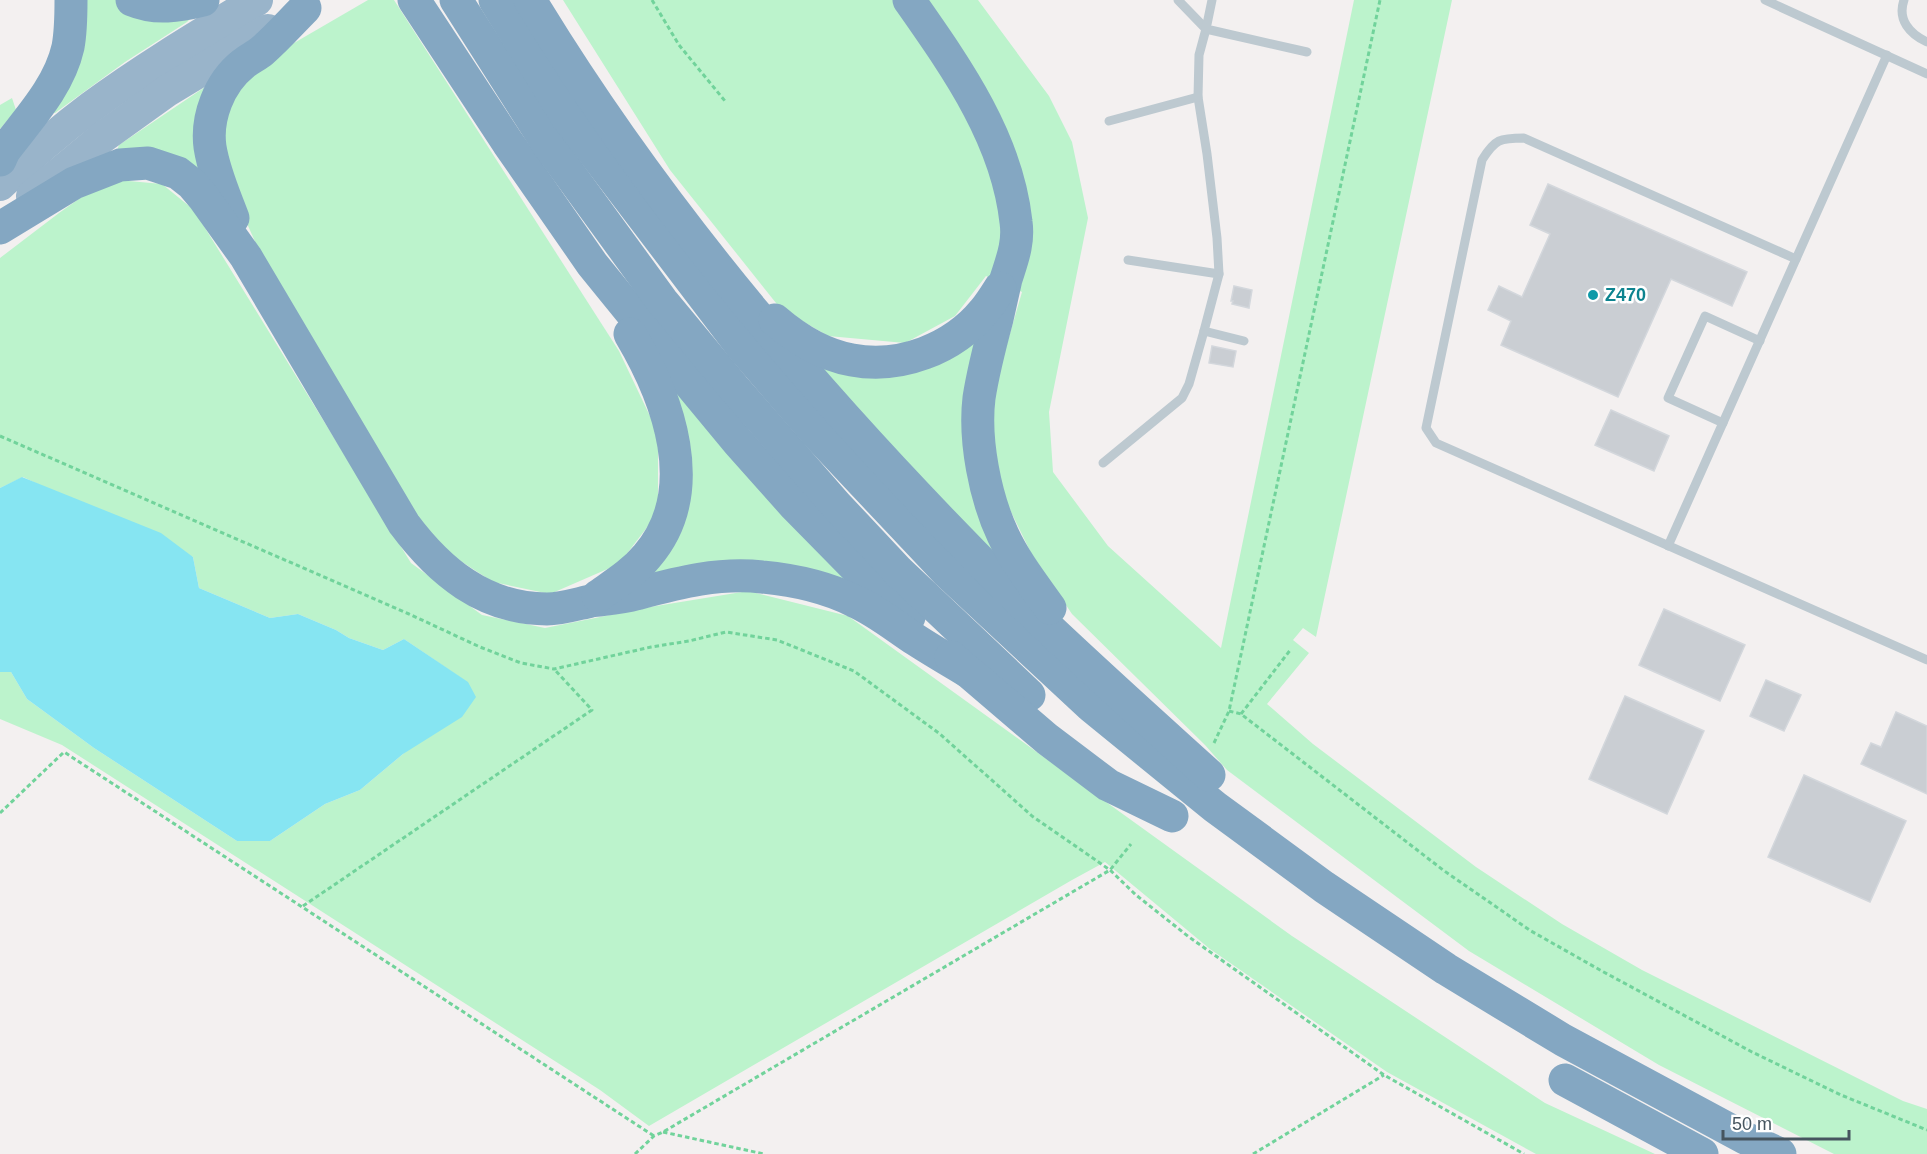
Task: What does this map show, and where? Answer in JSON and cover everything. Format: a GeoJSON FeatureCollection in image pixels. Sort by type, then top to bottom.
{"type":"FeatureCollection","features":[{"type":"Feature","properties":{"kind":"highway"},"geometry":{"type":"LineString","coordinates":[[0,160],[4,151],[43,100],[62,65],[71,30],[70,0]]}},
{"type":"Feature","properties":{"kind":"highway"},"geometry":{"type":"LineString","coordinates":[[132,0],[158,7],[180,6],[203,0]]}},
{"type":"Feature","properties":{"kind":"highway"},"geometry":{"type":"LineString","coordinates":[[0,185],[29,157],[90,108],[164,57],[257,0]]}},
{"type":"Feature","properties":{"kind":"highway"},"geometry":{"type":"LineString","coordinates":[[414,0],[508,143],[592,264],[738,442],[795,506],[855,567],[967,671],[1047,739],[1108,785],[1172,816],[1071,733],[999,669],[898,571],[837,506],[662,301],[547,142],[456,0]]}},
{"type":"Feature","properties":{"kind":"highway"},"geometry":{"type":"LineString","coordinates":[[495,0],[567,117],[742,347],[816,434],[947,572],[1091,706],[1215,807],[1324,886],[1446,969],[1563,1040],[1745,1138],[1780,1154]]}},
{"type":"Feature","properties":{"kind":"highway"},"geometry":{"type":"LineString","coordinates":[[530,0],[597,104],[669,205],[787,352],[919,499],[1020,601],[1226,791],[1292,846],[1324,886]]}},
{"type":"Feature","properties":{"kind":"highway"},"geometry":{"type":"LineString","coordinates":[[909,0],[951,60],[984,118],[1001,157],[1011,189],[1017,223],[1016,250],[1006,280],[979,401],[979,451],[987,492],[1003,535],[1025,573],[1092,668]]}},
{"type":"Feature","properties":{"kind":"highway"},"geometry":{"type":"LineString","coordinates":[[0,226],[103,137],[167,91],[311,4]]}},
{"type":"Feature","properties":{"kind":"highway"},"geometry":{"type":"LineString","coordinates":[[246,257],[216,175],[210,149],[208,134],[213,108],[228,82],[242,65],[261,52],[311,4]]}},
{"type":"Feature","properties":{"kind":"highway"},"geometry":{"type":"LineString","coordinates":[[0,226],[74,183],[120,165],[148,163],[178,173],[192,184],[246,257],[387,497],[421,546],[439,565],[470,588],[495,601],[548,609],[634,594],[708,577],[759,576],[789,580],[819,587],[855,601],[967,671]]}},
{"type":"Feature","properties":{"kind":"highway"},"geometry":{"type":"LineString","coordinates":[[590,602],[623,579],[649,555],[667,524],[672,508],[676,475],[673,438],[654,382],[644,358],[592,264]]}},
{"type":"Feature","properties":{"kind":"highway"},"geometry":{"type":"LineString","coordinates":[[731,284],[787,330],[818,348],[852,360],[871,362],[906,359],[924,354],[953,339],[984,312],[1006,280]]}},
{"type":"Feature","properties":{"kind":"highway"},"geometry":{"type":"LineString","coordinates":[[1565,1080],[1702,1154]]}},
{"type":"Feature","properties":{"kind":"lane"},"geometry":{"type":"LineString","coordinates":[[1178,0],[1206,29],[1307,52]]}},
{"type":"Feature","properties":{"kind":"lane"},"geometry":{"type":"LineString","coordinates":[[1103,464],[1182,398],[1189,384],[1219,274],[1217,238],[1198,97],[1199,55],[1212,0]]}},
{"type":"Feature","properties":{"kind":"lane"},"geometry":{"type":"LineString","coordinates":[[1765,0],[1927,74]]}},
{"type":"Feature","properties":{"kind":"lane"},"geometry":{"type":"LineString","coordinates":[[1904,0],[1902,14],[1904,23],[1909,32],[1927,42]]}},
{"type":"Feature","properties":{"kind":"lane"},"geometry":{"type":"LineString","coordinates":[[1668,546],[1887,55]]}},
{"type":"Feature","properties":{"kind":"lane"},"geometry":{"type":"LineString","coordinates":[[1109,121],[1198,97]]}},
{"type":"Feature","properties":{"kind":"lane"},"geometry":{"type":"LineString","coordinates":[[1796,259],[1524,138],[1504,138],[1492,144],[1482,160],[1426,428],[1436,443],[1927,660]]}},
{"type":"Feature","properties":{"kind":"lane"},"geometry":{"type":"LineString","coordinates":[[1128,260],[1219,274]]}},
{"type":"Feature","properties":{"kind":"lane"},"geometry":{"type":"LineString","coordinates":[[1723,423],[1668,398],[1705,316],[1760,341]]}},
{"type":"Feature","properties":{"kind":"lane"},"geometry":{"type":"LineString","coordinates":[[1204,331],[1244,341]]}},
{"type":"Feature","properties":{"kind":"path"},"geometry":{"type":"LineString","coordinates":[[652,0],[679,45],[725,101]]}},
{"type":"Feature","properties":{"kind":"path"},"geometry":{"type":"LineString","coordinates":[[1214,743],[1229,711],[1380,0]]}},
{"type":"Feature","properties":{"kind":"path"},"geometry":{"type":"LineString","coordinates":[[0,436],[521,663],[554,669],[651,646],[689,641],[726,632],[787,643],[854,671],[940,734],[1032,816],[1110,870],[1136,895],[1189,938],[1384,1075],[1524,1154]]}},
{"type":"Feature","properties":{"kind":"path"},"geometry":{"type":"LineString","coordinates":[[1241,714],[1292,649]]}},
{"type":"Feature","properties":{"kind":"path"},"geometry":{"type":"LineString","coordinates":[[302,907],[592,710],[554,669]]}},
{"type":"Feature","properties":{"kind":"path"},"geometry":{"type":"LineString","coordinates":[[1229,711],[1241,714],[1443,870],[1531,931],[1752,1052],[1841,1095],[1927,1130]]}},
{"type":"Feature","properties":{"kind":"path"},"geometry":{"type":"LineString","coordinates":[[0,813],[64,752],[654,1136]]}},
{"type":"Feature","properties":{"kind":"path"},"geometry":{"type":"LineString","coordinates":[[635,1154],[654,1136],[1110,870],[1131,844]]}},
{"type":"Feature","properties":{"kind":"path"},"geometry":{"type":"LineString","coordinates":[[1252,1154],[1384,1075]]}},
{"type":"Feature","properties":{"kind":"path"},"geometry":{"type":"LineString","coordinates":[[663,1132],[764,1154]]}},
{"type":"Feature","properties":{"kind":"green space"},"geometry":{"type":"Polygon","coordinates":[[[78,0],[117,0],[191,18],[55,113],[51,113],[78,0]]]}},
{"type":"Feature","properties":{"kind":"green space"},"geometry":{"type":"Polygon","coordinates":[[[368,0],[394,0],[619,351],[658,433],[658,513],[619,564],[550,594],[493,582],[445,551],[403,500],[261,255],[228,181],[218,142],[244,72],[368,0]]]}},
{"type":"Feature","properties":{"kind":"green space"},"geometry":{"type":"Polygon","coordinates":[[[563,0],[978,0],[1049,96],[1072,142],[1088,218],[1049,412],[1053,472],[1108,546],[1221,648],[1354,0],[1452,0],[1316,637],[1303,628],[1293,640],[1309,653],[1267,704],[1313,744],[1476,867],[1562,924],[1642,970],[1903,1101],[1927,1109],[1927,1154],[1834,1154],[1659,1065],[1469,951],[1227,770],[1205,745],[1072,614],[1031,553],[998,485],[993,439],[995,385],[1022,292],[986,276],[955,316],[905,343],[828,336],[780,308],[670,170],[563,0]]]}},
{"type":"Feature","properties":{"kind":"green space"},"geometry":{"type":"Polygon","coordinates":[[[205,87],[210,178],[117,150],[119,145],[205,87]]]}},
{"type":"Feature","properties":{"kind":"green space"},"geometry":{"type":"Polygon","coordinates":[[[12,98],[16,110],[0,129],[0,105],[12,98]]]}},
{"type":"Feature","properties":{"kind":"green space"},"geometry":{"type":"Polygon","coordinates":[[[107,179],[162,184],[194,210],[411,563],[482,615],[545,628],[650,607],[748,591],[848,616],[1292,936],[1545,1103],[1655,1154],[1536,1154],[1387,1072],[1210,949],[1105,862],[649,1126],[600,1090],[62,745],[0,719],[0,672],[11,672],[27,699],[94,748],[237,841],[270,841],[325,804],[360,790],[403,754],[467,682],[404,639],[383,650],[349,638],[298,614],[270,618],[199,588],[193,557],[23,477],[0,488],[0,258],[107,179]]]}},
{"type":"Feature","properties":{"kind":"green space"},"geometry":{"type":"Polygon","coordinates":[[[976,331],[1002,563],[821,372],[820,362],[976,331]]]}},
{"type":"Feature","properties":{"kind":"green space"},"geometry":{"type":"Polygon","coordinates":[[[676,392],[859,591],[638,577],[656,558],[676,392]]]}},
{"type":"Feature","properties":{"kind":"water"},"geometry":{"type":"Polygon","coordinates":[[[22,477],[161,533],[193,557],[199,588],[270,618],[298,614],[349,638],[383,650],[404,639],[468,682],[476,697],[462,717],[403,754],[360,790],[325,804],[270,841],[237,841],[94,748],[27,699],[11,672],[0,672],[0,488],[22,477]]]}},
{"type":"Feature","properties":{"kind":"building","name":"Z470"},"geometry":{"type":"Polygon","coordinates":[[[1548,184],[1747,272],[1732,306],[1671,279],[1618,397],[1501,345],[1511,321],[1488,310],[1499,286],[1522,297],[1550,234],[1530,225],[1548,184]]]}},
{"type":"Feature","properties":{"kind":"building"},"geometry":{"type":"Polygon","coordinates":[[[1234,286],[1252,290],[1249,308],[1232,304],[1234,286]]]}},
{"type":"Feature","properties":{"kind":"building"},"geometry":{"type":"Polygon","coordinates":[[[1212,346],[1236,351],[1233,367],[1209,363],[1212,346]]]}},
{"type":"Feature","properties":{"kind":"building"},"geometry":{"type":"Polygon","coordinates":[[[1611,410],[1669,436],[1654,471],[1595,445],[1611,410]]]}},
{"type":"Feature","properties":{"kind":"building"},"geometry":{"type":"Polygon","coordinates":[[[1664,609],[1745,645],[1720,701],[1639,665],[1664,609]]]}},
{"type":"Feature","properties":{"kind":"building"},"geometry":{"type":"Polygon","coordinates":[[[1766,680],[1801,695],[1784,731],[1750,716],[1766,680]]]}},
{"type":"Feature","properties":{"kind":"building"},"geometry":{"type":"Polygon","coordinates":[[[1625,696],[1704,731],[1667,814],[1589,779],[1625,696]]]}},
{"type":"Feature","properties":{"kind":"building"},"geometry":{"type":"Polygon","coordinates":[[[1896,712],[1927,726],[1927,794],[1861,764],[1871,743],[1881,747],[1896,712]]]}},
{"type":"Feature","properties":{"kind":"building"},"geometry":{"type":"Polygon","coordinates":[[[1804,775],[1906,821],[1870,902],[1768,857],[1804,775]]]}},
{"type":"Feature","properties":{"kind":"place","name":"Z470"},"geometry":{"type":"Point","coordinates":[1593,295]}}]}
